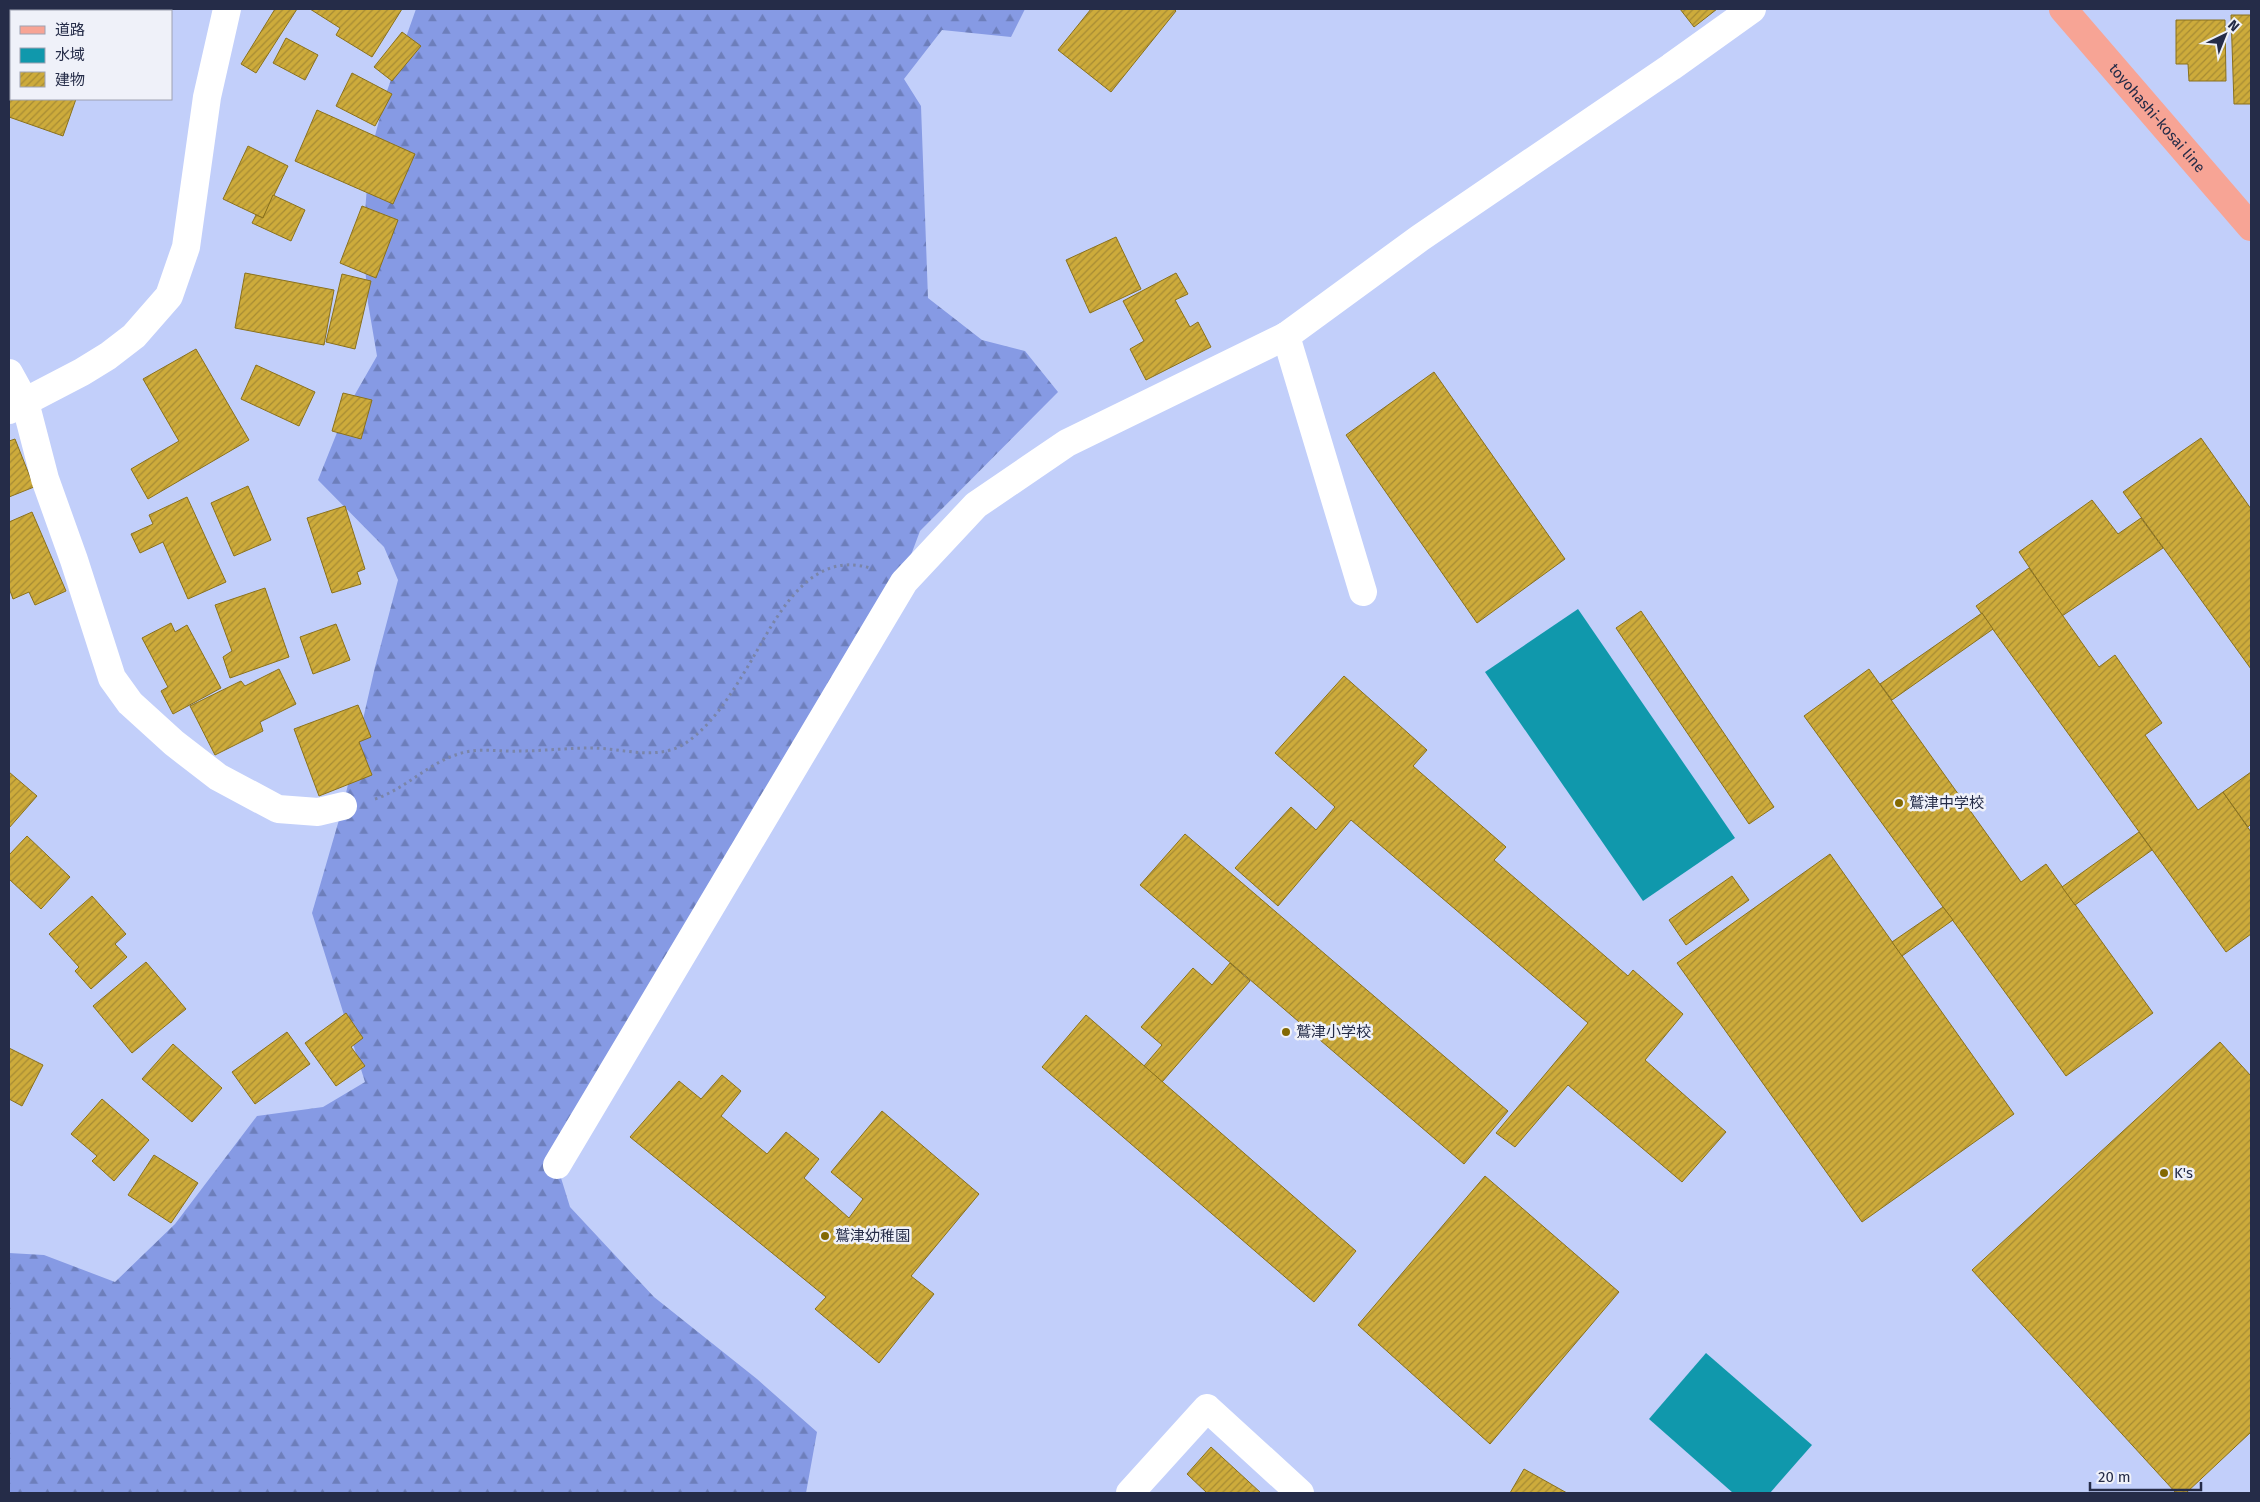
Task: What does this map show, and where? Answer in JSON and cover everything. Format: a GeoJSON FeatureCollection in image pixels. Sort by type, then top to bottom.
{"type":"FeatureCollection","features":[{"type":"Feature","properties":{"kind":"main road","name":"toyohashi-kosai line"},"geometry":{"type":"LineString","coordinates":[[2063,9],[2251,227]]}},
{"type":"Feature","properties":{"kind":"street"},"geometry":{"type":"LineString","coordinates":[[17,406],[82,372],[108,356],[134,336],[169,296],[186,247],[207,97],[227,9]]}},
{"type":"Feature","properties":{"kind":"street"},"geometry":{"type":"LineString","coordinates":[[557,1165],[904,582],[976,505],[1067,443],[1286,336],[1420,238],[1671,67],[1752,9]]}},
{"type":"Feature","properties":{"kind":"street"},"geometry":{"type":"LineString","coordinates":[[1286,336],[1363,592]]}},
{"type":"Feature","properties":{"kind":"street"},"geometry":{"type":"LineString","coordinates":[[9,373],[17,406],[74,560],[112,678],[130,703],[174,743],[218,777],[278,809],[318,812],[343,806]]}},
{"type":"Feature","properties":{"kind":"street"},"geometry":{"type":"LineString","coordinates":[[1130,1493],[1207,1408],[1300,1493]]}},
{"type":"Feature","properties":{"kind":"path"},"geometry":{"type":"LineString","coordinates":[[343,806],[377,798],[404,786],[445,760],[466,752],[593,748],[641,754],[664,752],[672,749],[688,742],[707,725],[742,676],[786,604],[802,586],[819,573],[844,564],[886,574],[904,582]]}},
{"type":"Feature","properties":{"kind":"green space"},"geometry":{"type":"Polygon","coordinates":[[[416,9],[1025,9],[1011,37],[942,30],[904,79],[921,106],[928,298],[982,340],[1025,351],[1058,392],[920,531],[896,595],[557,1165],[570,1207],[654,1297],[757,1379],[817,1432],[806,1493],[9,1493],[9,1253],[44,1255],[115,1282],[175,1224],[257,1116],[323,1107],[365,1082],[312,913],[343,806],[375,667],[398,580],[384,547],[318,480],[346,410],[377,356],[368,303],[363,241],[369,158],[387,91],[416,9]]]}},
{"type":"Feature","properties":{"kind":"water"},"geometry":{"type":"Polygon","coordinates":[[[1578,609],[1735,838],[1643,901],[1485,672],[1578,609]]]}},
{"type":"Feature","properties":{"kind":"water"},"geometry":{"type":"Polygon","coordinates":[[[1706,1353],[1812,1445],[1770,1493],[1733,1493],[1649,1419],[1706,1353]]]}},
{"type":"Feature","properties":{"kind":"building"},"geometry":{"type":"Polygon","coordinates":[[[9,9],[78,10],[10,10],[9,50],[9,9]]]}},
{"type":"Feature","properties":{"kind":"building"},"geometry":{"type":"Polygon","coordinates":[[[275,9],[297,9],[256,73],[241,64],[275,9]]]}},
{"type":"Feature","properties":{"kind":"building"},"geometry":{"type":"Polygon","coordinates":[[[310,9],[402,9],[372,57],[336,35],[340,28],[310,9]]]}},
{"type":"Feature","properties":{"kind":"building"},"geometry":{"type":"Polygon","coordinates":[[[1091,9],[1174,9],[1176,11],[1111,92],[1058,50],[1091,9]]]}},
{"type":"Feature","properties":{"kind":"building"},"geometry":{"type":"Polygon","coordinates":[[[1680,9],[1717,9],[1694,27],[1680,9]]]}},
{"type":"Feature","properties":{"kind":"building"},"geometry":{"type":"Polygon","coordinates":[[[2231,15],[2251,15],[2251,104],[2234,104],[2231,15]]]}},
{"type":"Feature","properties":{"kind":"building"},"geometry":{"type":"Polygon","coordinates":[[[2176,20],[2225,20],[2226,81],[2189,81],[2188,64],[2176,64],[2176,20]]]}},
{"type":"Feature","properties":{"kind":"building"},"geometry":{"type":"Polygon","coordinates":[[[402,32],[421,46],[392,81],[374,67],[402,32]]]}},
{"type":"Feature","properties":{"kind":"building"},"geometry":{"type":"Polygon","coordinates":[[[286,38],[318,55],[305,80],[273,63],[286,38]]]}},
{"type":"Feature","properties":{"kind":"building"},"geometry":{"type":"Polygon","coordinates":[[[10,68],[10,100],[76,100],[63,136],[9,117],[10,68]]]}},
{"type":"Feature","properties":{"kind":"building"},"geometry":{"type":"Polygon","coordinates":[[[352,73],[392,94],[375,126],[336,106],[352,73]]]}},
{"type":"Feature","properties":{"kind":"building"},"geometry":{"type":"Polygon","coordinates":[[[317,110],[415,154],[393,204],[295,161],[317,110]]]}},
{"type":"Feature","properties":{"kind":"building"},"geometry":{"type":"Polygon","coordinates":[[[248,146],[288,166],[263,218],[223,199],[248,146]]]}},
{"type":"Feature","properties":{"kind":"building"},"geometry":{"type":"Polygon","coordinates":[[[273,195],[305,210],[291,241],[252,223],[256,215],[263,218],[273,195]]]}},
{"type":"Feature","properties":{"kind":"building"},"geometry":{"type":"Polygon","coordinates":[[[362,206],[398,220],[376,278],[340,263],[362,206]]]}},
{"type":"Feature","properties":{"kind":"building"},"geometry":{"type":"Polygon","coordinates":[[[1116,237],[1141,289],[1090,313],[1066,260],[1116,237]]]}},
{"type":"Feature","properties":{"kind":"building"},"geometry":{"type":"Polygon","coordinates":[[[245,273],[334,290],[324,345],[235,328],[245,273]]]}},
{"type":"Feature","properties":{"kind":"building"},"geometry":{"type":"Polygon","coordinates":[[[1176,273],[1188,294],[1175,300],[1190,327],[1198,322],[1211,347],[1146,380],[1130,349],[1144,341],[1123,301],[1176,273]]]}},
{"type":"Feature","properties":{"kind":"building"},"geometry":{"type":"Polygon","coordinates":[[[342,274],[371,281],[355,349],[326,342],[342,274]]]}},
{"type":"Feature","properties":{"kind":"building"},"geometry":{"type":"Polygon","coordinates":[[[196,349],[249,440],[148,499],[131,469],[179,441],[143,379],[196,349]]]}},
{"type":"Feature","properties":{"kind":"building"},"geometry":{"type":"Polygon","coordinates":[[[256,365],[315,392],[299,426],[241,399],[256,365]]]}},
{"type":"Feature","properties":{"kind":"building"},"geometry":{"type":"Polygon","coordinates":[[[1434,372],[1565,559],[1477,623],[1346,435],[1434,372]]]}},
{"type":"Feature","properties":{"kind":"building"},"geometry":{"type":"Polygon","coordinates":[[[343,393],[372,400],[361,439],[332,431],[343,393]]]}},
{"type":"Feature","properties":{"kind":"building"},"geometry":{"type":"Polygon","coordinates":[[[2201,438],[2251,509],[2251,669],[2123,492],[2201,438]]]}},
{"type":"Feature","properties":{"kind":"building"},"geometry":{"type":"Polygon","coordinates":[[[15,439],[34,487],[9,497],[9,441],[15,439]]]}},
{"type":"Feature","properties":{"kind":"building"},"geometry":{"type":"Polygon","coordinates":[[[248,486],[271,540],[234,556],[211,503],[248,486]]]}},
{"type":"Feature","properties":{"kind":"building"},"geometry":{"type":"Polygon","coordinates":[[[187,497],[226,582],[188,599],[163,542],[140,553],[131,534],[153,524],[149,515],[187,497]]]}},
{"type":"Feature","properties":{"kind":"building"},"geometry":{"type":"Polygon","coordinates":[[[2092,500],[2118,534],[2141,518],[2163,548],[2062,616],[2019,552],[2092,500]]]}},
{"type":"Feature","properties":{"kind":"building"},"geometry":{"type":"Polygon","coordinates":[[[345,506],[365,569],[357,572],[361,584],[332,593],[307,518],[345,506]]]}},
{"type":"Feature","properties":{"kind":"building"},"geometry":{"type":"Polygon","coordinates":[[[32,512],[66,591],[35,605],[29,592],[13,599],[9,588],[9,522],[32,512]]]}},
{"type":"Feature","properties":{"kind":"building"},"geometry":{"type":"Polygon","coordinates":[[[2029,568],[2099,667],[2115,655],[2162,723],[2145,735],[2198,810],[2223,792],[2251,832],[2251,934],[2226,952],[1976,606],[2029,568]]]}},
{"type":"Feature","properties":{"kind":"building"},"geometry":{"type":"Polygon","coordinates":[[[265,588],[289,657],[230,678],[223,657],[232,651],[215,605],[265,588]]]}},
{"type":"Feature","properties":{"kind":"building"},"geometry":{"type":"Polygon","coordinates":[[[1641,611],[1774,807],[1749,824],[1616,628],[1641,611]]]}},
{"type":"Feature","properties":{"kind":"building"},"geometry":{"type":"Polygon","coordinates":[[[1982,613],[1993,629],[1892,700],[1880,684],[1982,613]]]}},
{"type":"Feature","properties":{"kind":"building"},"geometry":{"type":"Polygon","coordinates":[[[171,623],[175,632],[187,625],[221,688],[173,714],[161,691],[168,687],[142,638],[171,623]]]}},
{"type":"Feature","properties":{"kind":"building"},"geometry":{"type":"Polygon","coordinates":[[[336,624],[350,660],[313,674],[300,637],[336,624]]]}},
{"type":"Feature","properties":{"kind":"building"},"geometry":{"type":"Polygon","coordinates":[[[279,669],[296,704],[260,722],[263,731],[215,755],[190,706],[241,681],[245,686],[279,669]]]}},
{"type":"Feature","properties":{"kind":"building"},"geometry":{"type":"Polygon","coordinates":[[[1869,669],[2021,882],[2046,864],[2153,1013],[2066,1076],[1804,716],[1869,669]]]}},
{"type":"Feature","properties":{"kind":"building"},"geometry":{"type":"Polygon","coordinates":[[[1344,676],[1427,750],[1413,766],[1506,847],[1494,860],[1628,976],[1633,970],[1683,1014],[1645,1060],[1726,1132],[1682,1182],[1568,1085],[1515,1147],[1496,1133],[1588,1023],[1351,820],[1278,906],[1235,868],[1291,807],[1316,830],[1335,807],[1275,753],[1344,676]]]}},
{"type":"Feature","properties":{"kind":"building"},"geometry":{"type":"Polygon","coordinates":[[[358,705],[371,737],[359,742],[372,775],[319,796],[294,729],[358,705]]]}},
{"type":"Feature","properties":{"kind":"building"},"geometry":{"type":"Polygon","coordinates":[[[9,772],[37,796],[9,828],[9,772]]]}},
{"type":"Feature","properties":{"kind":"building"},"geometry":{"type":"Polygon","coordinates":[[[2251,772],[2251,824],[2248,827],[2223,792],[2251,772]]]}},
{"type":"Feature","properties":{"kind":"building"},"geometry":{"type":"Polygon","coordinates":[[[2139,832],[2152,850],[2075,905],[2062,887],[2139,832]]]}},
{"type":"Feature","properties":{"kind":"building"},"geometry":{"type":"Polygon","coordinates":[[[1185,834],[1508,1111],[1464,1164],[1140,885],[1185,834]]]}},
{"type":"Feature","properties":{"kind":"building"},"geometry":{"type":"Polygon","coordinates":[[[27,836],[70,877],[41,909],[9,879],[9,855],[27,836]]]}},
{"type":"Feature","properties":{"kind":"building"},"geometry":{"type":"Polygon","coordinates":[[[1830,854],[2014,1114],[1862,1222],[1677,963],[1830,854]]]}},
{"type":"Feature","properties":{"kind":"building"},"geometry":{"type":"Polygon","coordinates":[[[1732,876],[1749,900],[1686,945],[1669,920],[1732,876]]]}},
{"type":"Feature","properties":{"kind":"building"},"geometry":{"type":"Polygon","coordinates":[[[92,896],[126,934],[115,944],[127,957],[91,989],[75,971],[79,967],[49,934],[92,896]]]}},
{"type":"Feature","properties":{"kind":"building"},"geometry":{"type":"Polygon","coordinates":[[[1943,907],[1953,920],[1902,956],[1892,942],[1943,907]]]}},
{"type":"Feature","properties":{"kind":"building"},"geometry":{"type":"Polygon","coordinates":[[[146,962],[186,1009],[132,1053],[93,1006],[146,962]]]}},
{"type":"Feature","properties":{"kind":"building"},"geometry":{"type":"Polygon","coordinates":[[[1230,963],[1250,981],[1162,1082],[1144,1066],[1162,1045],[1141,1027],[1193,968],[1212,985],[1230,963]]]}},
{"type":"Feature","properties":{"kind":"building"},"geometry":{"type":"Polygon","coordinates":[[[346,1013],[363,1038],[351,1047],[365,1066],[336,1086],[305,1043],[346,1013]]]}},
{"type":"Feature","properties":{"kind":"building"},"geometry":{"type":"Polygon","coordinates":[[[1086,1015],[1356,1251],[1314,1302],[1042,1067],[1086,1015]]]}},
{"type":"Feature","properties":{"kind":"building"},"geometry":{"type":"Polygon","coordinates":[[[287,1032],[310,1064],[255,1104],[232,1072],[287,1032]]]}},
{"type":"Feature","properties":{"kind":"building","name":"K's"},"geometry":{"type":"Polygon","coordinates":[[[2220,1042],[2251,1076],[2251,1432],[2186,1493],[2176,1493],[1972,1270],[2220,1042]]]}},
{"type":"Feature","properties":{"kind":"building"},"geometry":{"type":"Polygon","coordinates":[[[173,1044],[222,1088],[192,1122],[142,1079],[173,1044]]]}},
{"type":"Feature","properties":{"kind":"building"},"geometry":{"type":"Polygon","coordinates":[[[9,1048],[43,1065],[22,1106],[9,1099],[9,1048]]]}},
{"type":"Feature","properties":{"kind":"building"},"geometry":{"type":"Polygon","coordinates":[[[722,1075],[741,1091],[721,1116],[767,1154],[786,1132],[819,1159],[804,1178],[849,1218],[863,1199],[831,1172],[882,1111],[979,1194],[911,1276],[934,1294],[879,1363],[815,1309],[826,1297],[630,1137],[679,1081],[701,1099],[722,1075]]]}},
{"type":"Feature","properties":{"kind":"building"},"geometry":{"type":"Polygon","coordinates":[[[102,1099],[149,1140],[114,1181],[92,1161],[97,1156],[71,1134],[102,1099]]]}},
{"type":"Feature","properties":{"kind":"building"},"geometry":{"type":"Polygon","coordinates":[[[154,1155],[198,1183],[171,1223],[128,1195],[154,1155]]]}},
{"type":"Feature","properties":{"kind":"building"},"geometry":{"type":"Polygon","coordinates":[[[1485,1176],[1619,1292],[1490,1444],[1358,1325],[1485,1176]]]}},
{"type":"Feature","properties":{"kind":"building"},"geometry":{"type":"Polygon","coordinates":[[[1211,1447],[1261,1493],[1207,1493],[1187,1474],[1211,1447]]]}},
{"type":"Feature","properties":{"kind":"building"},"geometry":{"type":"Polygon","coordinates":[[[1524,1469],[1567,1493],[1510,1493],[1524,1469]]]}},
{"type":"Feature","properties":{"kind":"place","name":"鷲津中学校"},"geometry":{"type":"Point","coordinates":[1899,803]}},
{"type":"Feature","properties":{"kind":"place","name":"鷲津小学校"},"geometry":{"type":"Point","coordinates":[1286,1032]}},
{"type":"Feature","properties":{"kind":"place","name":"K's"},"geometry":{"type":"Point","coordinates":[2164,1173]}},
{"type":"Feature","properties":{"kind":"place","name":"鷲津幼稚園"},"geometry":{"type":"Point","coordinates":[825,1236]}}]}
